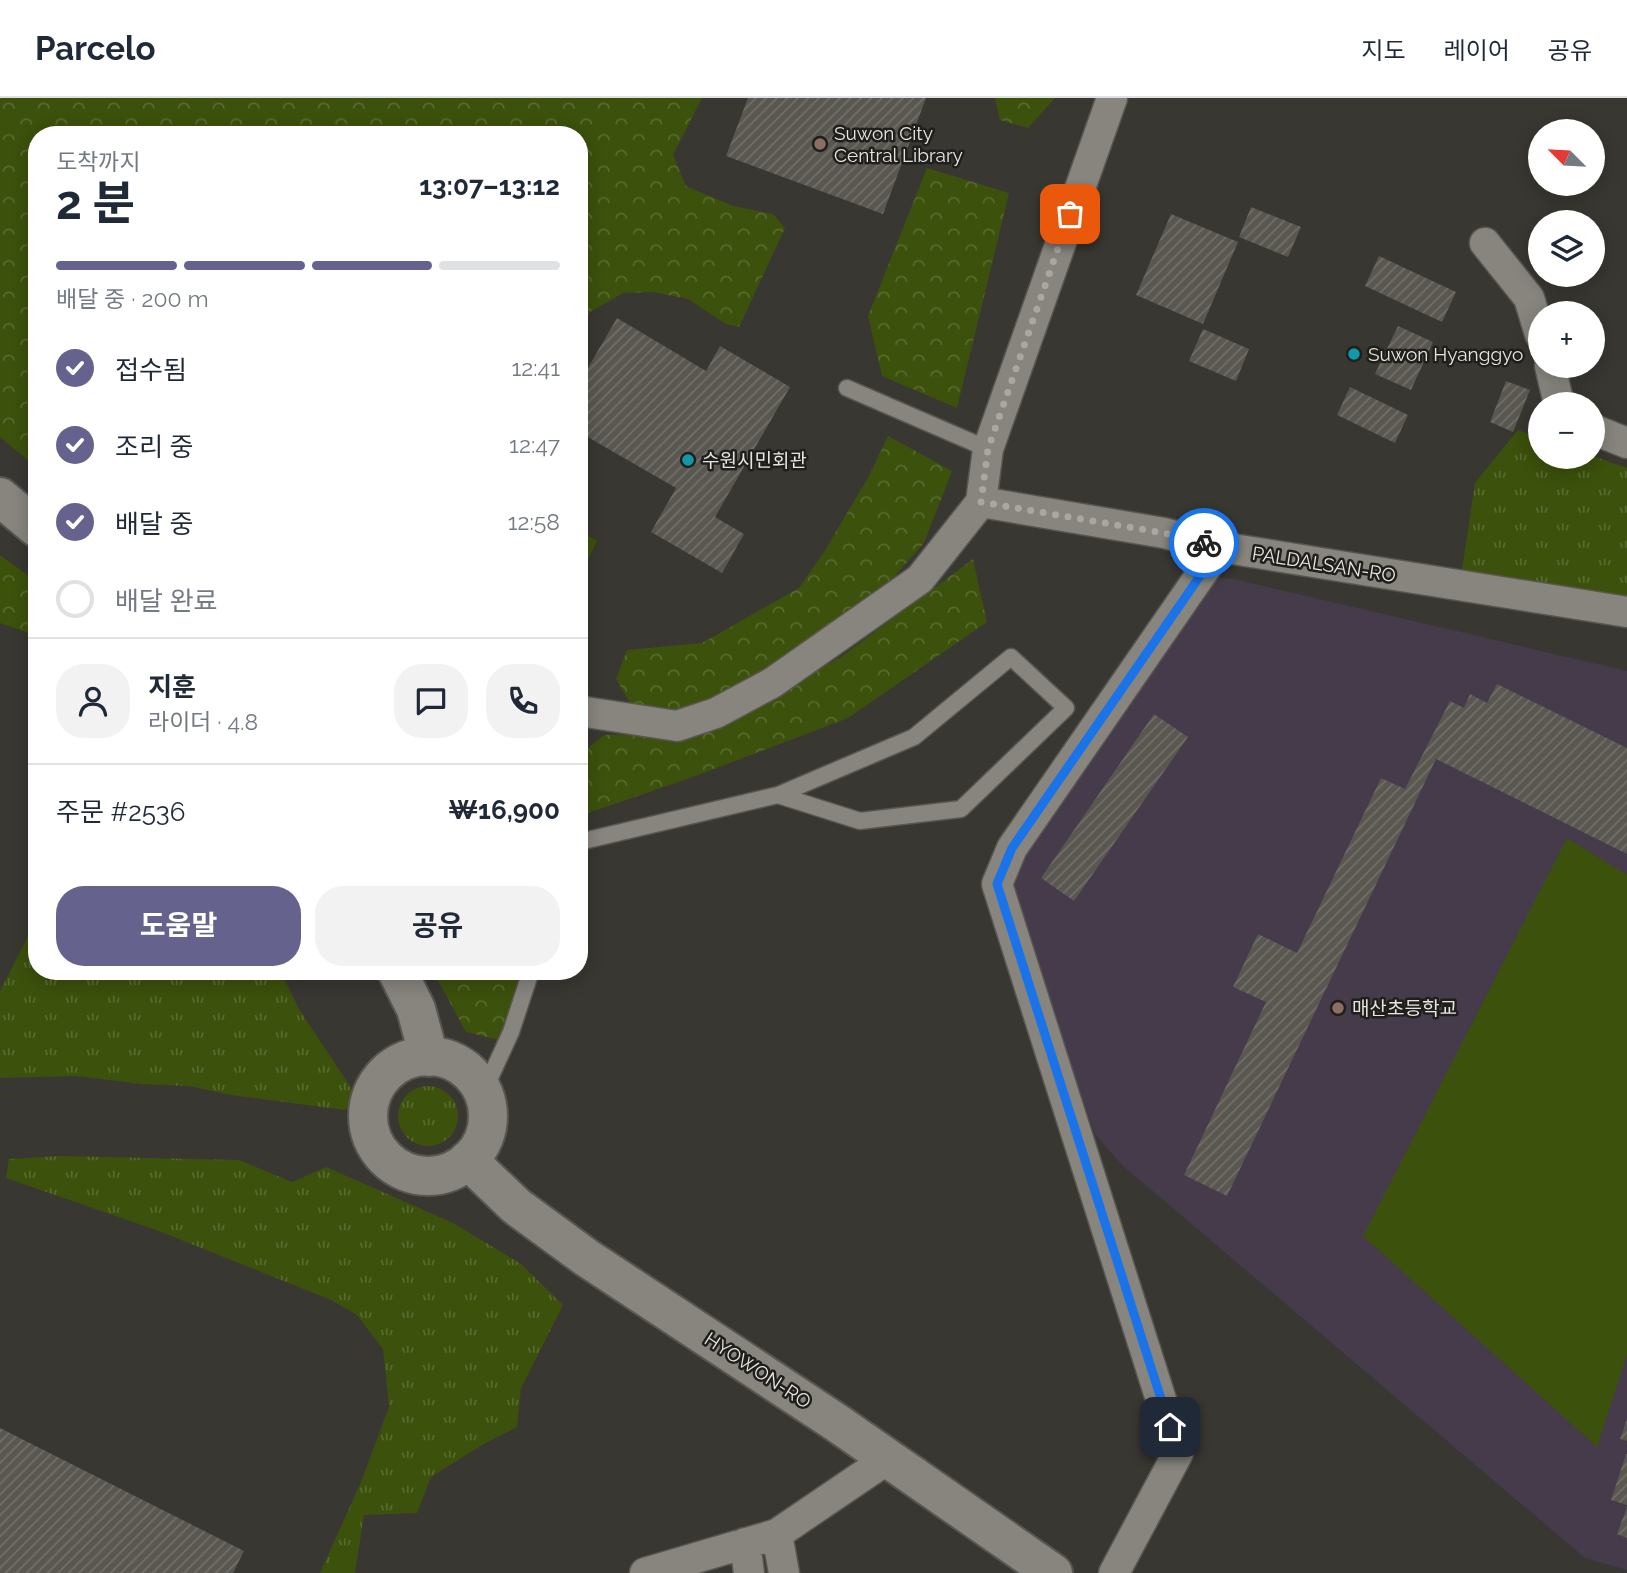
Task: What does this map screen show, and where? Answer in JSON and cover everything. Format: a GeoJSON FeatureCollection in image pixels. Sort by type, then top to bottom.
{"type":"FeatureCollection","features":[{"type":"Feature","properties":{"kind":"street"},"geometry":{"type":"LineString","coordinates":[[588,712],[677,726],[716,713],[772,683],[920,579],[981,502],[988,449],[1112,98]]}},
{"type":"Feature","properties":{"kind":"street"},"geometry":{"type":"LineString","coordinates":[[1485,243],[1530,301]]}},
{"type":"Feature","properties":{"kind":"street"},"geometry":{"type":"LineString","coordinates":[[1605,434],[1627,443]]}},
{"type":"Feature","properties":{"kind":"street"},"geometry":{"type":"LineString","coordinates":[[0,497],[28,520]]}},
{"type":"Feature","properties":{"kind":"street","name":"PALDALSAN-RO"},"geometry":{"type":"LineString","coordinates":[[981,502],[1164,533],[1220,547],[1627,612]]}},
{"type":"Feature","properties":{"kind":"street"},"geometry":{"type":"LineString","coordinates":[[1114,1573],[1178,1453],[997,884],[1012,848],[1220,547]]}},
{"type":"Feature","properties":{"kind":"street"},"geometry":{"type":"LineString","coordinates":[[402,980],[416,1009],[429,1057]]}},
{"type":"Feature","properties":{"kind":"street"},"geometry":{"type":"LineString","coordinates":[[418,1057],[438,1057],[457,1063],[473,1076],[483,1093],[488,1112],[486,1133],[477,1151],[446,1174],[427,1177],[407,1173],[390,1164],[377,1149],[370,1131],[368,1111],[372,1092],[383,1076],[399,1063],[418,1057]]}},
{"type":"Feature","properties":{"kind":"street","name":"HYOWON-RO"},"geometry":{"type":"LineString","coordinates":[[468,1160],[516,1206],[587,1258],[888,1458],[1053,1573]]}},
{"type":"Feature","properties":{"kind":"street"},"geometry":{"type":"LineString","coordinates":[[645,1573],[778,1534],[888,1458]]}},
{"type":"Feature","properties":{"kind":"street"},"geometry":{"type":"LineString","coordinates":[[778,1534],[784,1573]]}},
{"type":"Feature","properties":{"kind":"street"},"geometry":{"type":"LineString","coordinates":[[745,1543],[749,1573]]}},
{"type":"Feature","properties":{"kind":"lane"},"geometry":{"type":"LineString","coordinates":[[847,388],[988,449]]}},
{"type":"Feature","properties":{"kind":"lane"},"geometry":{"type":"LineString","coordinates":[[588,840],[778,795],[914,737],[1011,657],[1066,708],[961,809],[860,821],[778,795]]}},
{"type":"Feature","properties":{"kind":"lane"},"geometry":{"type":"LineString","coordinates":[[483,1093],[511,1032],[528,980]]}},
{"type":"Feature","properties":{"kind":"shaded area","name":"매산초등학교"},"geometry":{"type":"Polygon","coordinates":[[[1211,577],[1234,579],[1627,671],[1627,1570],[1585,1558],[1122,1165],[1095,1134],[1005,882],[1211,577]]]}},
{"type":"Feature","properties":{"kind":"green space"},"geometry":{"type":"Polygon","coordinates":[[[0,98],[702,98],[673,155],[686,186],[733,206],[773,214],[785,228],[739,327],[726,324],[688,299],[653,292],[623,293],[588,316],[588,126],[28,126],[28,460],[0,437],[0,98]]]}},
{"type":"Feature","properties":{"kind":"green space"},"geometry":{"type":"Polygon","coordinates":[[[995,98],[1055,98],[1028,128],[1000,120],[995,98]]]}},
{"type":"Feature","properties":{"kind":"green space"},"geometry":{"type":"Polygon","coordinates":[[[927,168],[1009,193],[957,408],[882,376],[868,316],[927,168]]]}},
{"type":"Feature","properties":{"kind":"green space"},"geometry":{"type":"Polygon","coordinates":[[[1518,430],[1528,434],[1528,469],[1605,469],[1605,460],[1627,468],[1627,599],[1461,576],[1475,483],[1518,430]]]}},
{"type":"Feature","properties":{"kind":"green space"},"geometry":{"type":"Polygon","coordinates":[[[888,436],[952,471],[924,543],[876,597],[755,680],[675,719],[636,713],[616,679],[627,650],[702,643],[799,588],[824,552],[869,476],[888,436]]]}},
{"type":"Feature","properties":{"kind":"green space"},"geometry":{"type":"Polygon","coordinates":[[[588,536],[597,541],[588,559],[588,536]]]}},
{"type":"Feature","properties":{"kind":"green space"},"geometry":{"type":"Polygon","coordinates":[[[0,555],[28,575],[28,633],[0,623],[0,555]]]}},
{"type":"Feature","properties":{"kind":"green space"},"geometry":{"type":"Polygon","coordinates":[[[973,559],[987,622],[848,718],[690,778],[588,813],[588,748],[604,735],[704,732],[841,657],[973,559]]]}},
{"type":"Feature","properties":{"kind":"green space"},"geometry":{"type":"Polygon","coordinates":[[[1567,838],[1627,875],[1627,1354],[1597,1447],[1363,1236],[1567,838]]]}},
{"type":"Feature","properties":{"kind":"green space"},"geometry":{"type":"Polygon","coordinates":[[[28,937],[28,980],[284,980],[300,1011],[348,1083],[356,1100],[345,1110],[231,1095],[189,1086],[141,1084],[76,1076],[0,1078],[0,991],[28,937]]]}},
{"type":"Feature","properties":{"kind":"green space"},"geometry":{"type":"Polygon","coordinates":[[[438,980],[519,980],[499,1040],[466,1032],[438,980]]]}},
{"type":"Feature","properties":{"kind":"green space"},"geometry":{"type":"Polygon","coordinates":[[[428,1086],[445,1091],[453,1099],[458,1116],[453,1133],[445,1141],[428,1146],[411,1141],[403,1133],[398,1116],[403,1099],[411,1091],[428,1086]]]}},
{"type":"Feature","properties":{"kind":"green space"},"geometry":{"type":"Polygon","coordinates":[[[60,1156],[239,1160],[292,1182],[326,1167],[453,1223],[521,1264],[563,1305],[521,1388],[517,1427],[431,1477],[417,1513],[364,1515],[355,1573],[320,1573],[361,1482],[389,1407],[383,1349],[357,1315],[331,1300],[159,1231],[6,1178],[9,1159],[60,1156]]]}},
{"type":"Feature","properties":{"kind":"building","name":"Suwon City Central Library"},"geometry":{"type":"Polygon","coordinates":[[[748,98],[926,98],[883,214],[726,156],[748,98]]]}},
{"type":"Feature","properties":{"kind":"building"},"geometry":{"type":"Polygon","coordinates":[[[1251,207],[1301,227],[1288,257],[1239,237],[1251,207]]]}},
{"type":"Feature","properties":{"kind":"building"},"geometry":{"type":"Polygon","coordinates":[[[1171,214],[1238,242],[1203,324],[1136,295],[1171,214]]]}},
{"type":"Feature","properties":{"kind":"building"},"geometry":{"type":"Polygon","coordinates":[[[1379,256],[1456,292],[1442,322],[1365,286],[1379,256]]]}},
{"type":"Feature","properties":{"kind":"building","name":"수원시민회관"},"geometry":{"type":"Polygon","coordinates":[[[617,318],[706,371],[720,346],[790,387],[715,517],[744,534],[722,573],[651,532],[676,488],[588,437],[588,368],[617,318]]]}},
{"type":"Feature","properties":{"kind":"building"},"geometry":{"type":"Polygon","coordinates":[[[1398,326],[1433,342],[1411,390],[1375,374],[1398,326]]]}},
{"type":"Feature","properties":{"kind":"building"},"geometry":{"type":"Polygon","coordinates":[[[1203,329],[1249,349],[1236,381],[1189,361],[1203,329]]]}},
{"type":"Feature","properties":{"kind":"building"},"geometry":{"type":"Polygon","coordinates":[[[1506,381],[1530,390],[1513,432],[1490,422],[1506,381]]]}},
{"type":"Feature","properties":{"kind":"building"},"geometry":{"type":"Polygon","coordinates":[[[1350,387],[1408,415],[1395,443],[1337,415],[1350,387]]]}},
{"type":"Feature","properties":{"kind":"building"},"geometry":{"type":"Polygon","coordinates":[[[1497,684],[1627,748],[1627,854],[1436,759],[1227,1196],[1184,1175],[1266,1002],[1233,987],[1258,934],[1297,953],[1381,778],[1405,789],[1450,701],[1464,708],[1470,694],[1487,703],[1497,684]]]}},
{"type":"Feature","properties":{"kind":"building"},"geometry":{"type":"Polygon","coordinates":[[[1154,714],[1188,737],[1074,901],[1041,878],[1154,714]]]}},
{"type":"Feature","properties":{"kind":"building"},"geometry":{"type":"Polygon","coordinates":[[[1627,1419],[1627,1441],[1620,1439],[1627,1419]]]}},
{"type":"Feature","properties":{"kind":"building"},"geometry":{"type":"Polygon","coordinates":[[[0,1428],[244,1551],[233,1573],[0,1573],[0,1428]]]}},
{"type":"Feature","properties":{"kind":"building"},"geometry":{"type":"Polygon","coordinates":[[[1627,1454],[1627,1505],[1611,1500],[1627,1454]]]}},
{"type":"Feature","properties":{"kind":"building"},"geometry":{"type":"Polygon","coordinates":[[[1627,1507],[1627,1538],[1617,1534],[1627,1507]]]}},
{"type":"Feature","properties":{"kind":"way so far"},"geometry":{"type":"LineString","coordinates":[[1070,214],[988,449],[981,502],[1164,533],[1204,543]]}},
{"type":"Feature","properties":{"kind":"place","name":"Suwon City Central Library"},"geometry":{"type":"Point","coordinates":[820,144]}},
{"type":"Feature","properties":{"kind":"place","name":"Suwon Hyanggyo"},"geometry":{"type":"Point","coordinates":[1354,354]}},
{"type":"Feature","properties":{"kind":"place","name":"수원시민회관"},"geometry":{"type":"Point","coordinates":[688,460]}},
{"type":"Feature","properties":{"kind":"place","name":"매산초등학교"},"geometry":{"type":"Point","coordinates":[1338,1008]}},
{"type":"Feature","properties":{"kind":"route"},"geometry":{"type":"LineString","coordinates":[[1170,1427],[997,884],[1012,848],[1220,547],[1204,543]]}}]}
